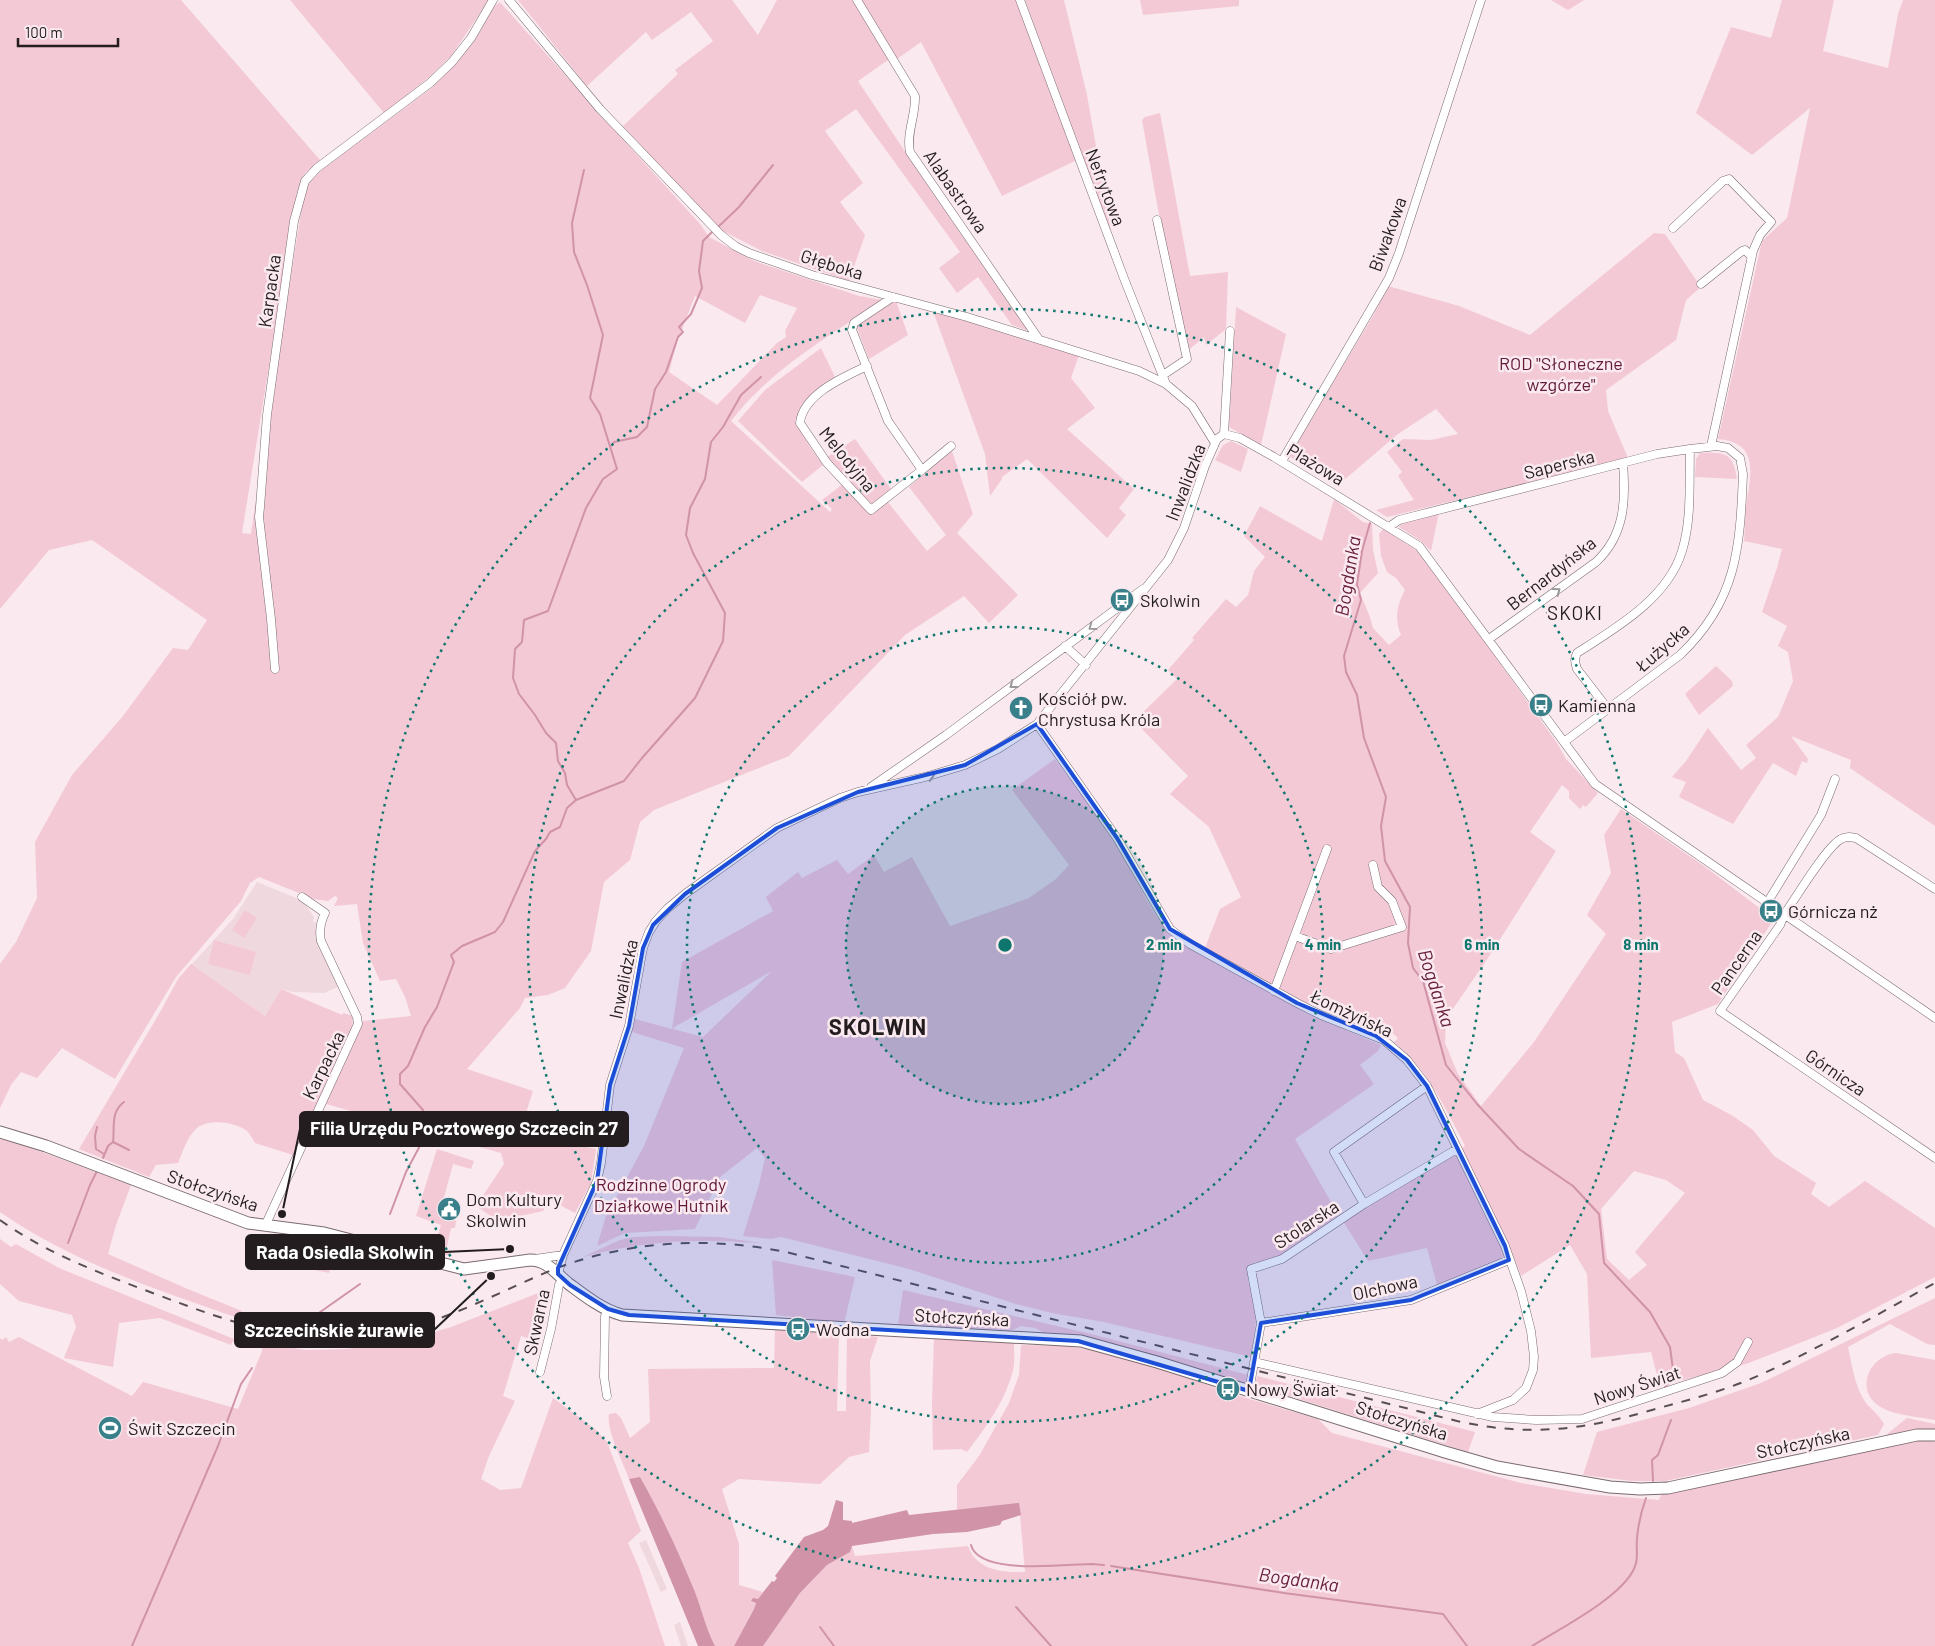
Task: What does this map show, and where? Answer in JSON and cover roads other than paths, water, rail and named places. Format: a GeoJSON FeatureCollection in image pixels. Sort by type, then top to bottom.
{"type":"FeatureCollection","features":[{"type":"Feature","properties":{"kind":"street","name":"Karpacka"},"geometry":{"type":"LineString","coordinates":[[274,670],[271,619],[259,517],[267,415],[294,221],[300,196],[306,181],[317,168],[342,147],[402,105],[430,83],[452,62],[471,38],[493,0]]}},
{"type":"Feature","properties":{"kind":"street","name":"Głęboka"},"geometry":{"type":"LineString","coordinates":[[508,0],[600,109],[721,236],[735,246],[749,253],[812,275],[1038,338],[1139,370],[1166,384],[1192,406],[1215,443]]}},
{"type":"Feature","properties":{"kind":"street","name":"Alabastrowa"},"geometry":{"type":"LineString","coordinates":[[857,0],[915,96],[916,107],[908,143],[910,152],[1038,338]]}},
{"type":"Feature","properties":{"kind":"street","name":"Nefrytowa"},"geometry":{"type":"LineString","coordinates":[[1020,0],[1166,384]]}},
{"type":"Feature","properties":{"kind":"street","name":"Biwakowa"},"geometry":{"type":"LineString","coordinates":[[1282,461],[1389,278],[1399,254],[1481,0]]}},
{"type":"Feature","properties":{"kind":"street"},"geometry":{"type":"LineString","coordinates":[[1674,228],[1723,181],[1729,179],[1771,222],[1760,235],[1752,256],[1712,446]]}},
{"type":"Feature","properties":{"kind":"street"},"geometry":{"type":"LineString","coordinates":[[1157,220],[1187,359],[1162,375]]}},
{"type":"Feature","properties":{"kind":"street"},"geometry":{"type":"LineString","coordinates":[[1701,284],[1742,251],[1745,250],[1752,256]]}},
{"type":"Feature","properties":{"kind":"street"},"geometry":{"type":"LineString","coordinates":[[893,297],[854,323],[852,330],[888,421],[922,470]]}},
{"type":"Feature","properties":{"kind":"street","name":"Inwalidzka"},"geometry":{"type":"LineString","coordinates":[[560,1276],[562,1254],[597,1180],[601,1163],[610,1085],[628,1030],[641,954],[651,928],[662,914],[680,898],[771,832],[840,798],[867,789],[910,781],[955,769],[980,759],[1037,724],[1154,580],[1177,543],[1202,472],[1215,443],[1224,434],[1230,330]]}},
{"type":"Feature","properties":{"kind":"street","name":"Melodyjna"},"geometry":{"type":"LineString","coordinates":[[866,366],[834,382],[818,395],[804,408],[800,423],[827,463],[870,510],[951,446]]}},
{"type":"Feature","properties":{"kind":"street","name":"Plażowa"},"geometry":{"type":"LineString","coordinates":[[1224,434],[1243,440],[1282,461],[1389,526]]}},
{"type":"Feature","properties":{"kind":"street","name":"Saperska"},"geometry":{"type":"LineString","coordinates":[[1389,526],[1399,520],[1665,452],[1725,446],[1738,455]]}},
{"type":"Feature","properties":{"kind":"street"},"geometry":{"type":"LineString","coordinates":[[1608,709],[1578,669],[1575,656],[1640,609],[1654,596],[1679,562],[1685,538],[1690,449]]}},
{"type":"Feature","properties":{"kind":"street","name":"Łużycka"},"geometry":{"type":"LineString","coordinates":[[1564,742],[1660,671],[1693,643],[1709,623],[1721,602],[1733,571],[1739,538],[1743,474],[1742,461],[1738,455]]}},
{"type":"Feature","properties":{"kind":"street","name":"Bernardyńska"},"geometry":{"type":"LineString","coordinates":[[1489,639],[1596,562],[1604,554],[1616,536],[1621,521],[1625,493],[1622,463]]}},
{"type":"Feature","properties":{"kind":"street"},"geometry":{"type":"LineString","coordinates":[[1389,526],[1421,547],[1595,784],[1935,1018]]}},
{"type":"Feature","properties":{"kind":"street","name":"Inwalidzka"},"geometry":{"type":"LineString","coordinates":[[867,789],[904,765],[1154,580]]}},
{"type":"Feature","properties":{"kind":"street"},"geometry":{"type":"LineString","coordinates":[[1119,607],[1125,609],[1126,614]]}},
{"type":"Feature","properties":{"kind":"street"},"geometry":{"type":"LineString","coordinates":[[1066,646],[1086,665]]}},
{"type":"Feature","properties":{"kind":"street","name":"Łomżyńska"},"geometry":{"type":"LineString","coordinates":[[1037,724],[1117,838],[1170,929],[1190,944],[1274,991],[1321,1015],[1384,1040],[1407,1060],[1427,1086],[1498,1230],[1528,1316],[1531,1331],[1534,1357],[1531,1379],[1526,1388],[1514,1400],[1478,1414]]}},
{"type":"Feature","properties":{"kind":"street"},"geometry":{"type":"LineString","coordinates":[[904,765],[910,781]]}},
{"type":"Feature","properties":{"kind":"street"},"geometry":{"type":"LineString","coordinates":[[1767,903],[1821,815],[1835,778]]}},
{"type":"Feature","properties":{"kind":"street","name":"Pancerna"},"geometry":{"type":"LineString","coordinates":[[1720,1011],[1830,849],[1841,839],[1848,837],[1856,838],[1935,889]]}},
{"type":"Feature","properties":{"kind":"street"},"geometry":{"type":"LineString","coordinates":[[1274,991],[1326,849]]}},
{"type":"Feature","properties":{"kind":"street"},"geometry":{"type":"LineString","coordinates":[[1295,936],[1331,949],[1402,928],[1392,901],[1378,887],[1373,865]]}},
{"type":"Feature","properties":{"kind":"street","name":"Karpacka"},"geometry":{"type":"LineString","coordinates":[[265,1226],[358,1024],[358,1017],[321,941],[321,922],[325,913],[302,897]]}},
{"type":"Feature","properties":{"kind":"street","name":"Górnicza"},"geometry":{"type":"LineString","coordinates":[[1720,1011],[1935,1158]]}},
{"type":"Feature","properties":{"kind":"street"},"geometry":{"type":"LineString","coordinates":[[1364,1204],[1334,1152],[1427,1086]]}},
{"type":"Feature","properties":{"kind":"street","name":"Stołczyńska"},"geometry":{"type":"LineString","coordinates":[[0,1132],[39,1144],[237,1219],[265,1226],[319,1232],[461,1269],[530,1260],[543,1263],[608,1310],[620,1314],[1076,1341],[1108,1348],[1445,1452],[1497,1466],[1590,1484],[1640,1489],[1686,1485],[1917,1435],[1935,1435]]}},
{"type":"Feature","properties":{"kind":"street","name":"Stolarska"},"geometry":{"type":"LineString","coordinates":[[1249,1391],[1261,1323],[1250,1269],[1282,1259],[1364,1204],[1457,1149]]}},
{"type":"Feature","properties":{"kind":"street"},"geometry":{"type":"LineString","coordinates":[[530,1260],[562,1254]]}},
{"type":"Feature","properties":{"kind":"street","name":"Olchowa"},"geometry":{"type":"LineString","coordinates":[[1261,1323],[1411,1300],[1509,1260]]}},
{"type":"Feature","properties":{"kind":"street","name":"Skwarna"},"geometry":{"type":"LineString","coordinates":[[540,1372],[551,1330],[560,1276]]}},
{"type":"Feature","properties":{"kind":"street"},"geometry":{"type":"LineString","coordinates":[[607,1396],[604,1377],[606,1315],[608,1310]]}},
{"type":"Feature","properties":{"kind":"street","name":"Nowy Świat"},"geometry":{"type":"LineString","coordinates":[[1254,1362],[1478,1414],[1511,1419],[1574,1420],[1611,1410],[1722,1373],[1738,1362],[1748,1342]]}},
{"type":"Feature","properties":{"kind":"street"},"geometry":{"type":"LineString","coordinates":[[1511,1419],[1510,1411],[1514,1400]]}},
{"type":"Feature","properties":{"kind":"waterway"},"geometry":{"type":"LineString","coordinates":[[717,228],[739,207],[773,165]]}},
{"type":"Feature","properties":{"kind":"waterway"},"geometry":{"type":"LineString","coordinates":[[576,800],[567,785],[565,773],[558,761],[556,743],[546,733],[519,694],[513,678],[515,649],[522,642],[524,620],[548,611],[586,508],[603,479],[617,469],[600,414],[590,398],[603,335],[574,252],[572,223],[584,170]]}},
{"type":"Feature","properties":{"kind":"waterway"},"geometry":{"type":"LineString","coordinates":[[611,446],[614,442],[637,437],[647,427],[655,389],[666,372],[678,337],[683,332],[679,327],[691,314],[702,288],[699,271],[703,241],[713,231]]}},
{"type":"Feature","properties":{"kind":"waterway"},"geometry":{"type":"LineString","coordinates":[[390,1214],[406,1172],[423,1140],[423,1110],[400,1084],[400,1074],[408,1066],[425,1027],[437,1007],[454,962],[451,955],[462,946],[495,932],[503,922],[535,851],[550,832],[560,827],[567,808],[576,800],[624,781],[695,698],[723,641],[725,613],[693,553],[686,535],[690,508],[705,479],[711,442],[723,427],[741,395],[761,377]]}},
{"type":"Feature","properties":{"kind":"waterway","name":"Bogdanka"},"geometry":{"type":"LineString","coordinates":[[1370,523],[1362,551],[1357,584],[1361,600],[1344,656],[1346,672],[1357,695],[1364,738],[1386,797],[1381,826],[1385,861],[1410,907],[1408,943],[1413,968],[1423,981],[1446,1065],[1477,1104],[1519,1149],[1573,1186],[1599,1214],[1604,1263],[1650,1312],[1670,1347],[1674,1377],[1665,1387]]}},
{"type":"Feature","properties":{"kind":"waterway"},"geometry":{"type":"LineString","coordinates":[[113,1142],[115,1115],[124,1102]]}},
{"type":"Feature","properties":{"kind":"waterway"},"geometry":{"type":"LineString","coordinates":[[97,1127],[95,1136],[96,1149],[104,1154]]}},
{"type":"Feature","properties":{"kind":"waterway"},"geometry":{"type":"LineString","coordinates":[[103,1158],[108,1146],[113,1142],[129,1150]]}},
{"type":"Feature","properties":{"kind":"waterway"},"geometry":{"type":"LineString","coordinates":[[68,1243],[97,1171]]}},
{"type":"Feature","properties":{"kind":"waterway"},"geometry":{"type":"LineString","coordinates":[[296,1329],[360,1284]]}},
{"type":"Feature","properties":{"kind":"waterway"},"geometry":{"type":"LineString","coordinates":[[132,1646],[218,1446],[241,1384],[252,1368]]}},
{"type":"Feature","properties":{"kind":"waterway","name":"Bogdanka"},"geometry":{"type":"LineString","coordinates":[[1653,1481],[1652,1460],[1658,1455],[1671,1420]]}},
{"type":"Feature","properties":{"kind":"waterway","name":"Bogdanka"},"geometry":{"type":"LineString","coordinates":[[1532,1646],[1592,1610],[1621,1587],[1631,1575],[1637,1560],[1638,1529],[1646,1498]]}},
{"type":"Feature","properties":{"kind":"waterway","name":"Bogdanka"},"geometry":{"type":"LineString","coordinates":[[971,1545],[977,1555],[1006,1565],[1104,1565]]}},
{"type":"Feature","properties":{"kind":"waterway","name":"Bogdanka"},"geometry":{"type":"LineString","coordinates":[[1111,1566],[1284,1593],[1443,1614],[1467,1646]]}},
{"type":"Feature","properties":{"kind":"waterway"},"geometry":{"type":"LineString","coordinates":[[1016,1607],[1051,1646]]}},
{"type":"Feature","properties":{"kind":"waterway"},"geometry":{"type":"LineString","coordinates":[[820,1627],[834,1646]]}},
{"type":"Feature","properties":{"kind":"railway"},"geometry":{"type":"LineString","coordinates":[[0,1220],[17,1232],[54,1252],[130,1285],[244,1325],[305,1337],[370,1336],[424,1324],[552,1270],[610,1252],[670,1244],[731,1244],[790,1253],[1457,1421],[1483,1426],[1532,1430],[1579,1426],[1626,1417],[1712,1393],[1746,1381],[1818,1347],[1935,1283]]}},
{"type":"Feature","properties":{"kind":"place","name":"Skolwin"},"geometry":{"type":"Point","coordinates":[1122,600]}},
{"type":"Feature","properties":{"kind":"place","name":"Kamienna"},"geometry":{"type":"Point","coordinates":[1541,705]}},
{"type":"Feature","properties":{"kind":"place","name":"Kościół pw. Chrystusa Króla"},"geometry":{"type":"Point","coordinates":[1021,708]}},
{"type":"Feature","properties":{"kind":"place","name":"Górnicza nż"},"geometry":{"type":"Point","coordinates":[1771,911]}},
{"type":"Feature","properties":{"kind":"place","name":"Dom Kultury Skolwin"},"geometry":{"type":"Point","coordinates":[449,1209]}},
{"type":"Feature","properties":{"kind":"place","name":"Filia Urzędu Pocztowego Szczecin 27"},"geometry":{"type":"Point","coordinates":[282,1214]}},
{"type":"Feature","properties":{"kind":"place","name":"Rada Osiedla Skolwin"},"geometry":{"type":"Point","coordinates":[510,1249]}},
{"type":"Feature","properties":{"kind":"place","name":"Szczecińskie żurawie"},"geometry":{"type":"Point","coordinates":[491,1276]}},
{"type":"Feature","properties":{"kind":"place","name":"Wodna"},"geometry":{"type":"Point","coordinates":[798,1329]}},
{"type":"Feature","properties":{"kind":"place","name":"Nowy Świat"},"geometry":{"type":"Point","coordinates":[1228,1389]}},
{"type":"Feature","properties":{"kind":"place","name":"Świt Szczecin"},"geometry":{"type":"Point","coordinates":[110,1428]}},
{"type":"Feature","properties":{"kind":"district","name":"SKOKI"},"geometry":{"type":"Point","coordinates":[1575,612]}},
{"type":"Feature","properties":{"kind":"district","name":"SKOLWIN"},"geometry":{"type":"Point","coordinates":[878,1026]}},
{"type":"Feature","properties":{"kind":"park label","name":"ROD \"Słoneczne wzgórze\""},"geometry":{"type":"Point","coordinates":[1561,373]}},
{"type":"Feature","properties":{"kind":"park label","name":"Rodzinne Ogrody Działkowe Hutnik"},"geometry":{"type":"Point","coordinates":[661,1194]}}]}
